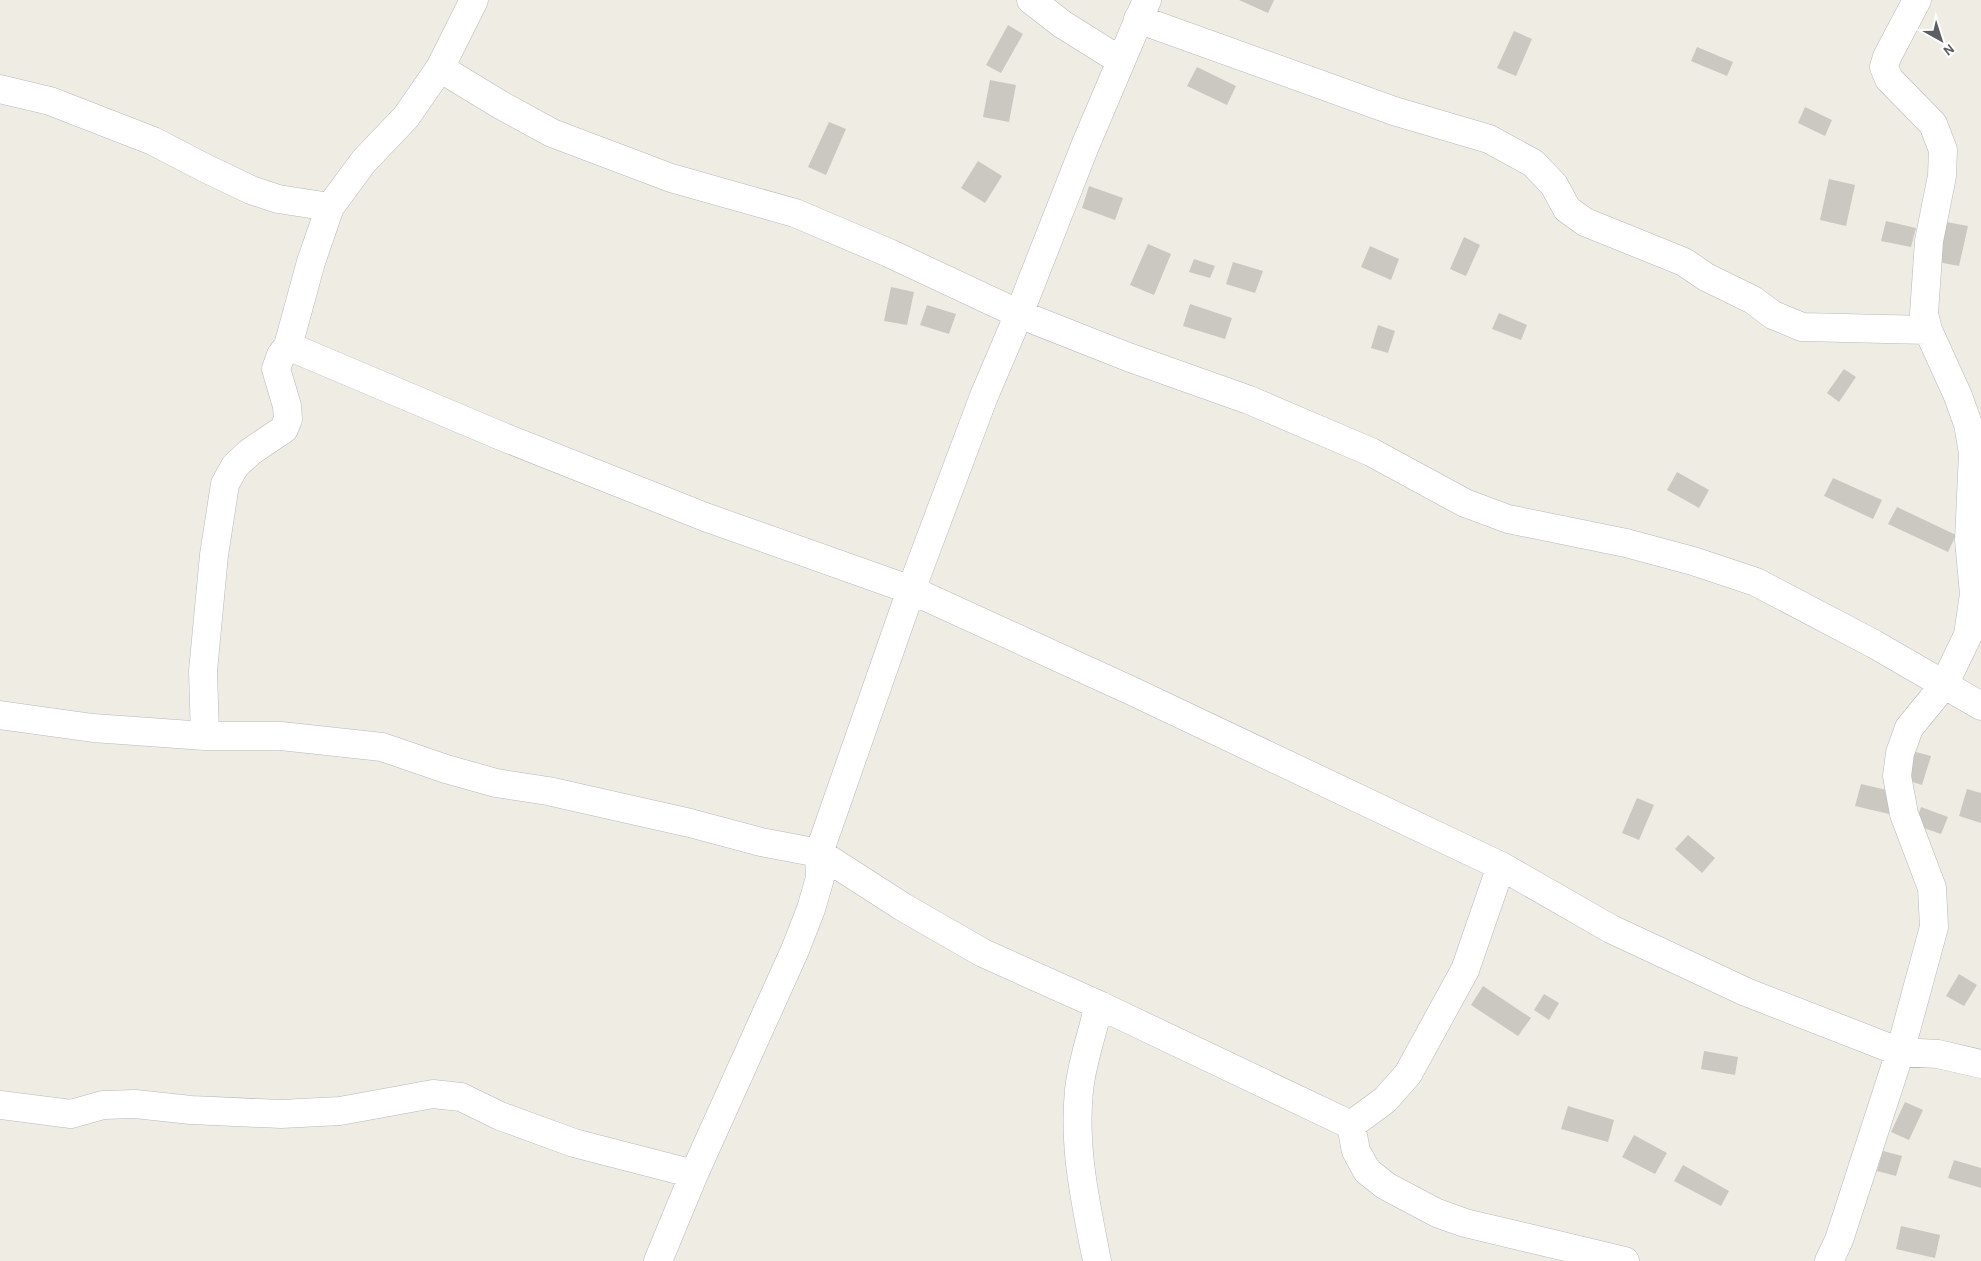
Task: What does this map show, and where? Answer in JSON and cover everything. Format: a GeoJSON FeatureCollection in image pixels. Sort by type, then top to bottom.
{"type":"FeatureCollection","features":[{"type":"Feature","properties":{"kind":"street"},"geometry":{"type":"LineString","coordinates":[[205,736],[203,671],[214,556],[225,484],[235,466],[250,452],[284,429],[288,419],[287,406],[276,369],[281,355],[288,346],[311,262],[330,207],[364,160],[406,117],[440,68],[474,0]]}},
{"type":"Feature","properties":{"kind":"street"},"geometry":{"type":"LineString","coordinates":[[1031,0],[1062,24],[1121,60]]}},
{"type":"Feature","properties":{"kind":"street"},"geometry":{"type":"LineString","coordinates":[[1829,1261],[1838,1240],[1900,1052],[1934,927],[1932,888],[1904,814],[1897,776],[1900,753],[1908,728],[1944,685],[1968,635],[1974,594],[1969,540],[1973,452],[1968,424],[1958,396],[1928,330],[1924,314],[1929,241],[1942,176],[1942,150],[1932,124],[1889,79],[1884,67],[1887,57],[1917,0]]}},
{"type":"Feature","properties":{"kind":"street"},"geometry":{"type":"LineString","coordinates":[[658,1261],[694,1174],[795,950],[811,909],[820,878],[819,853],[911,590],[984,396],[1019,314],[1085,146],[1143,10],[1394,111],[1489,139],[1533,163],[1554,185],[1567,209],[1585,222],[1684,262],[1706,277],[1752,300],[1773,315],[1802,327],[1928,330]]}},
{"type":"Feature","properties":{"kind":"street"},"geometry":{"type":"LineString","coordinates":[[440,68],[499,104],[552,133],[671,178],[795,213],[889,253],[1019,314],[1128,357],[1249,400],[1371,452],[1464,503],[1508,519],[1626,543],[1693,561],[1756,582],[1874,644],[1981,706]]}},
{"type":"Feature","properties":{"kind":"street"},"geometry":{"type":"LineString","coordinates":[[0,89],[50,100],[153,140],[251,190],[278,199],[330,207]]}},
{"type":"Feature","properties":{"kind":"street"},"geometry":{"type":"LineString","coordinates":[[288,346],[501,436],[704,517],[911,590],[1132,691],[1501,866],[1611,929],[1746,992],[1900,1052],[1938,1054],[1981,1064]]}},
{"type":"Feature","properties":{"kind":"street"},"geometry":{"type":"LineString","coordinates":[[0,716],[93,728],[205,736],[281,736],[382,747],[446,769],[496,783],[548,791],[690,823],[760,842],[819,853],[903,907],[982,953],[1099,1005],[1351,1125]]}},
{"type":"Feature","properties":{"kind":"street"},"geometry":{"type":"LineString","coordinates":[[1351,1125],[1385,1100],[1408,1074],[1465,970],[1501,866]]}},
{"type":"Feature","properties":{"kind":"street"},"geometry":{"type":"LineString","coordinates":[[1097,1261],[1083,1192],[1077,1131],[1079,1089],[1099,1005]]}},
{"type":"Feature","properties":{"kind":"street"},"geometry":{"type":"LineString","coordinates":[[0,1105],[70,1114],[103,1105],[135,1104],[191,1110],[281,1114],[340,1112],[432,1094],[461,1097],[500,1116],[574,1143],[694,1174]]}},
{"type":"Feature","properties":{"kind":"street"},"geometry":{"type":"LineString","coordinates":[[1351,1125],[1356,1151],[1367,1171],[1386,1186],[1437,1213],[1465,1223],[1625,1261]]}},
{"type":"Feature","properties":{"kind":"building"},"geometry":{"type":"Polygon","coordinates":[[[1239,0],[1274,0],[1268,13],[1239,0]]]}},
{"type":"Feature","properties":{"kind":"building"},"geometry":{"type":"Polygon","coordinates":[[[1008,25],[1023,34],[1001,73],[986,65],[1008,25]]]}},
{"type":"Feature","properties":{"kind":"building"},"geometry":{"type":"Polygon","coordinates":[[[1514,31],[1532,39],[1516,76],[1497,68],[1514,31]]]}},
{"type":"Feature","properties":{"kind":"building"},"geometry":{"type":"Polygon","coordinates":[[[1697,47],[1733,62],[1727,76],[1691,61],[1697,47]]]}},
{"type":"Feature","properties":{"kind":"building"},"geometry":{"type":"Polygon","coordinates":[[[1197,67],[1236,86],[1227,105],[1187,86],[1197,67]]]}},
{"type":"Feature","properties":{"kind":"building"},"geometry":{"type":"Polygon","coordinates":[[[990,80],[1016,85],[1009,122],[983,117],[990,80]]]}},
{"type":"Feature","properties":{"kind":"building"},"geometry":{"type":"Polygon","coordinates":[[[1805,107],[1832,120],[1825,136],[1798,123],[1805,107]]]}},
{"type":"Feature","properties":{"kind":"building"},"geometry":{"type":"Polygon","coordinates":[[[829,122],[846,129],[826,175],[808,167],[829,122]]]}},
{"type":"Feature","properties":{"kind":"building"},"geometry":{"type":"Polygon","coordinates":[[[978,161],[1002,176],[985,203],[961,188],[978,161]]]}},
{"type":"Feature","properties":{"kind":"building"},"geometry":{"type":"Polygon","coordinates":[[[1829,179],[1855,185],[1846,226],[1820,220],[1829,179]]]}},
{"type":"Feature","properties":{"kind":"building"},"geometry":{"type":"Polygon","coordinates":[[[1089,186],[1123,198],[1115,220],[1082,208],[1089,186]]]}},
{"type":"Feature","properties":{"kind":"building"},"geometry":{"type":"Polygon","coordinates":[[[1886,221],[1916,228],[1911,247],[1881,241],[1886,221]]]}},
{"type":"Feature","properties":{"kind":"building"},"geometry":{"type":"Polygon","coordinates":[[[1941,221],[1968,226],[1959,266],[1933,261],[1941,221]]]}},
{"type":"Feature","properties":{"kind":"building"},"geometry":{"type":"Polygon","coordinates":[[[1464,237],[1480,245],[1466,276],[1450,269],[1464,237]]]}},
{"type":"Feature","properties":{"kind":"building"},"geometry":{"type":"Polygon","coordinates":[[[1148,244],[1171,254],[1154,295],[1130,285],[1148,244]]]}},
{"type":"Feature","properties":{"kind":"building"},"geometry":{"type":"Polygon","coordinates":[[[1370,246],[1399,259],[1391,280],[1361,267],[1370,246]]]}},
{"type":"Feature","properties":{"kind":"building"},"geometry":{"type":"Polygon","coordinates":[[[1194,259],[1215,266],[1210,278],[1189,272],[1194,259]]]}},
{"type":"Feature","properties":{"kind":"building"},"geometry":{"type":"Polygon","coordinates":[[[1233,262],[1263,271],[1255,293],[1226,284],[1233,262]]]}},
{"type":"Feature","properties":{"kind":"building"},"geometry":{"type":"Polygon","coordinates":[[[891,287],[914,292],[907,325],[884,321],[891,287]]]}},
{"type":"Feature","properties":{"kind":"building"},"geometry":{"type":"Polygon","coordinates":[[[1190,304],[1232,318],[1225,339],[1183,326],[1190,304]]]}},
{"type":"Feature","properties":{"kind":"building"},"geometry":{"type":"Polygon","coordinates":[[[927,305],[956,314],[949,334],[920,325],[927,305]]]}},
{"type":"Feature","properties":{"kind":"building"},"geometry":{"type":"Polygon","coordinates":[[[1499,313],[1527,325],[1521,340],[1492,329],[1499,313]]]}},
{"type":"Feature","properties":{"kind":"building"},"geometry":{"type":"Polygon","coordinates":[[[1378,325],[1395,331],[1388,353],[1371,348],[1378,325]]]}},
{"type":"Feature","properties":{"kind":"building"},"geometry":{"type":"Polygon","coordinates":[[[1844,369],[1856,377],[1839,402],[1827,393],[1844,369]]]}},
{"type":"Feature","properties":{"kind":"building"},"geometry":{"type":"Polygon","coordinates":[[[1677,472],[1709,490],[1699,508],[1667,490],[1677,472]]]}},
{"type":"Feature","properties":{"kind":"building"},"geometry":{"type":"Polygon","coordinates":[[[1833,478],[1882,500],[1873,519],[1824,496],[1833,478]]]}},
{"type":"Feature","properties":{"kind":"building"},"geometry":{"type":"Polygon","coordinates":[[[1897,507],[1956,535],[1948,552],[1888,524],[1897,507]]]}},
{"type":"Feature","properties":{"kind":"building"},"geometry":{"type":"Polygon","coordinates":[[[1912,751],[1931,756],[1922,785],[1903,779],[1912,751]]]}},
{"type":"Feature","properties":{"kind":"building"},"geometry":{"type":"Polygon","coordinates":[[[1861,784],[1895,792],[1889,814],[1855,806],[1861,784]]]}},
{"type":"Feature","properties":{"kind":"building"},"geometry":{"type":"Polygon","coordinates":[[[1967,789],[1981,793],[1981,823],[1959,816],[1967,789]]]}},
{"type":"Feature","properties":{"kind":"building"},"geometry":{"type":"Polygon","coordinates":[[[1637,798],[1654,805],[1639,840],[1622,833],[1637,798]]]}},
{"type":"Feature","properties":{"kind":"building"},"geometry":{"type":"Polygon","coordinates":[[[1921,807],[1948,817],[1941,834],[1915,825],[1921,807]]]}},
{"type":"Feature","properties":{"kind":"building"},"geometry":{"type":"Polygon","coordinates":[[[1688,835],[1715,858],[1702,873],[1675,849],[1688,835]]]}},
{"type":"Feature","properties":{"kind":"building"},"geometry":{"type":"Polygon","coordinates":[[[1959,974],[1977,985],[1964,1006],[1946,996],[1959,974]]]}},
{"type":"Feature","properties":{"kind":"building"},"geometry":{"type":"Polygon","coordinates":[[[1483,986],[1531,1018],[1518,1036],[1471,1005],[1483,986]]]}},
{"type":"Feature","properties":{"kind":"building"},"geometry":{"type":"Polygon","coordinates":[[[1544,994],[1559,1003],[1549,1020],[1534,1010],[1544,994]]]}},
{"type":"Feature","properties":{"kind":"building"},"geometry":{"type":"Polygon","coordinates":[[[1704,1051],[1738,1057],[1735,1075],[1701,1069],[1704,1051]]]}},
{"type":"Feature","properties":{"kind":"building"},"geometry":{"type":"Polygon","coordinates":[[[1905,1102],[1923,1110],[1909,1140],[1891,1132],[1905,1102]]]}},
{"type":"Feature","properties":{"kind":"building"},"geometry":{"type":"Polygon","coordinates":[[[1568,1106],[1614,1120],[1608,1142],[1561,1129],[1568,1106]]]}},
{"type":"Feature","properties":{"kind":"building"},"geometry":{"type":"Polygon","coordinates":[[[1634,1135],[1667,1153],[1655,1174],[1622,1157],[1634,1135]]]}},
{"type":"Feature","properties":{"kind":"building"},"geometry":{"type":"Polygon","coordinates":[[[1883,1151],[1902,1156],[1896,1176],[1877,1171],[1883,1151]]]}},
{"type":"Feature","properties":{"kind":"building"},"geometry":{"type":"Polygon","coordinates":[[[1954,1160],[1981,1168],[1981,1188],[1948,1178],[1954,1160]]]}},
{"type":"Feature","properties":{"kind":"building"},"geometry":{"type":"Polygon","coordinates":[[[1683,1165],[1729,1191],[1721,1206],[1674,1181],[1683,1165]]]}},
{"type":"Feature","properties":{"kind":"building"},"geometry":{"type":"Polygon","coordinates":[[[1901,1226],[1940,1235],[1935,1258],[1896,1249],[1901,1226]]]}}]}
